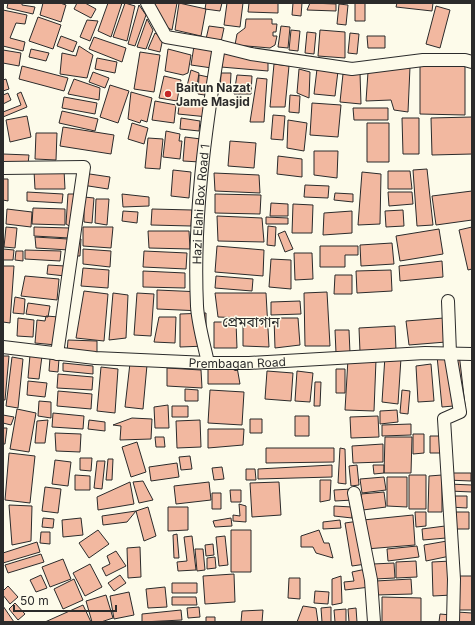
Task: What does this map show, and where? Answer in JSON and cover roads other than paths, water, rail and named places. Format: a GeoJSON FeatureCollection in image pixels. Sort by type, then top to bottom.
{"type":"FeatureCollection","features":[{"type":"Feature","properties":{"kind":"street"},"geometry":{"type":"LineString","coordinates":[[147,3],[166,37],[219,46],[251,54],[352,69],[423,60],[465,60],[472,62]]}},
{"type":"Feature","properties":{"kind":"street","name":"Hazi Elahi Box Road 1"},"geometry":{"type":"LineString","coordinates":[[208,363],[197,307],[198,256],[201,177],[208,113],[219,46]]}},
{"type":"Feature","properties":{"kind":"street"},"geometry":{"type":"LineString","coordinates":[[3,168],[84,167],[57,354]]}},
{"type":"Feature","properties":{"kind":"street"},"geometry":{"type":"LineString","coordinates":[[448,301],[450,353],[460,412],[444,419],[454,579],[453,622]]}},
{"type":"Feature","properties":{"kind":"street","name":"Prembagan Road"},"geometry":{"type":"LineString","coordinates":[[3,347],[95,358],[208,363],[249,363],[425,353],[472,354]]}},
{"type":"Feature","properties":{"kind":"street"},"geometry":{"type":"LineString","coordinates":[[354,493],[371,580],[374,622]]}},
{"type":"Feature","properties":{"kind":"place","name":"Baitun Nazat Jame Masjid"},"geometry":{"type":"Point","coordinates":[168,94]}},
{"type":"Feature","properties":{"kind":"district","name":"প্রেমবাগান"},"geometry":{"type":"Point","coordinates":[251,321]}}]}
